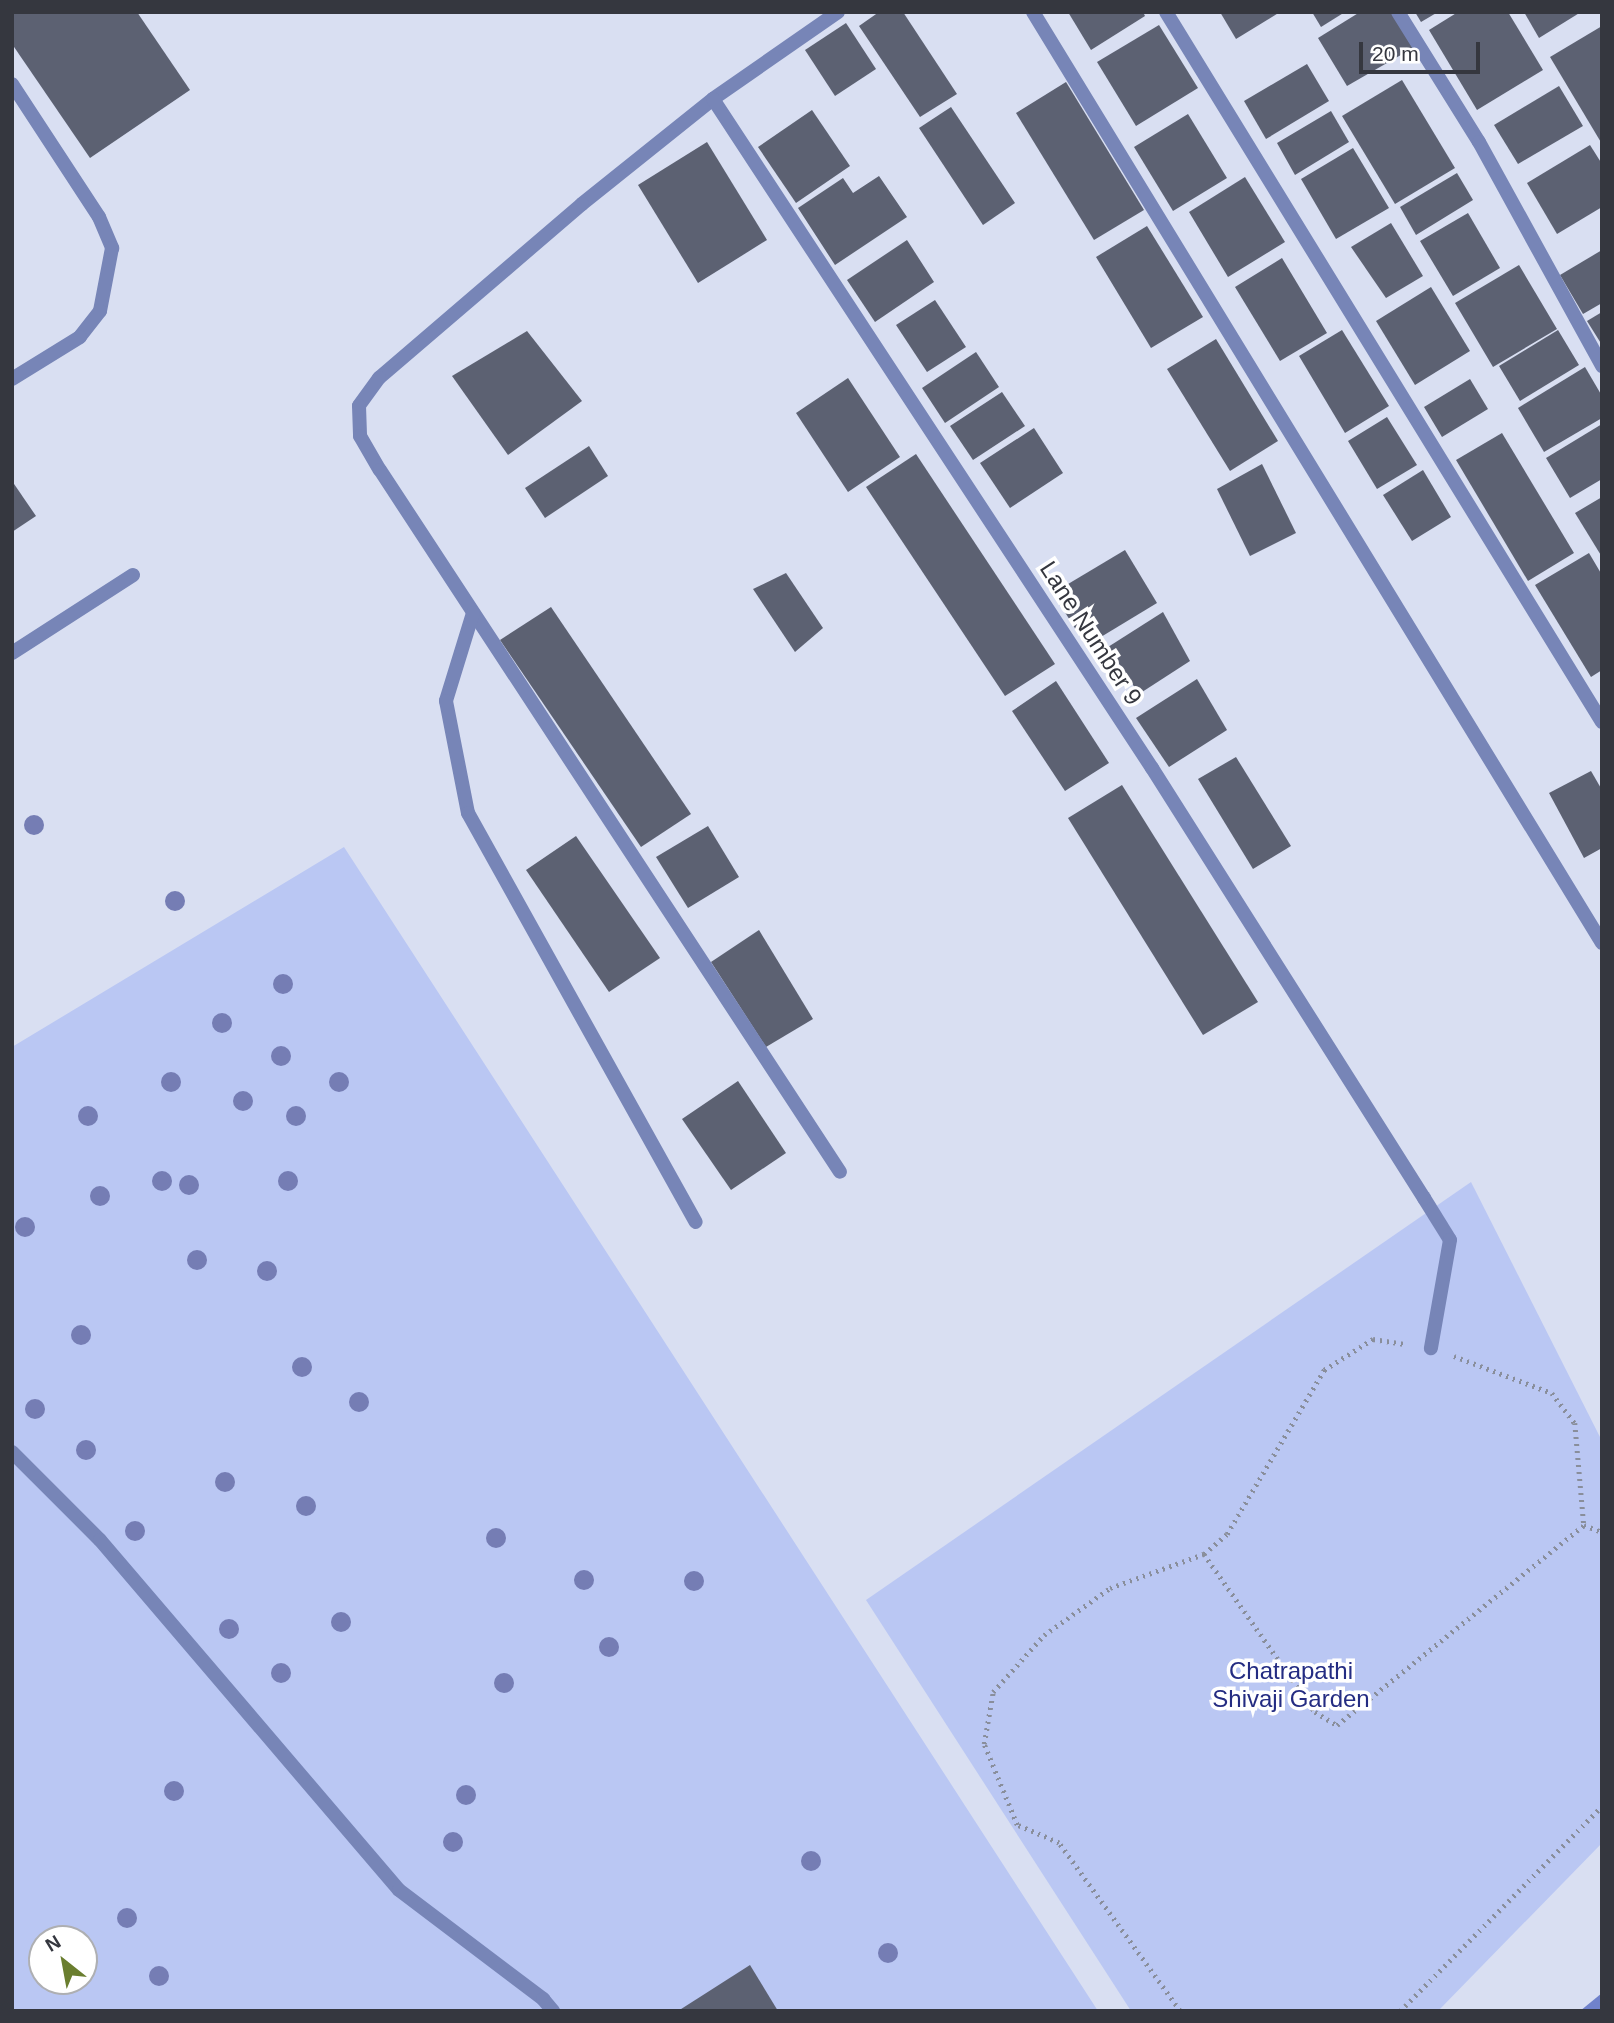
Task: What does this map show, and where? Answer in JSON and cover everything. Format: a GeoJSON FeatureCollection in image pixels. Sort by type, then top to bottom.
{"type":"FeatureCollection","features":[{"type":"Feature","properties":{"kind":"street"},"geometry":{"type":"LineString","coordinates":[[838,12],[713,99],[582,204],[379,378],[359,406],[360,436],[840,1172]]}},
{"type":"Feature","properties":{"kind":"street"},"geometry":{"type":"LineString","coordinates":[[1033,12],[1602,943]]}},
{"type":"Feature","properties":{"kind":"street"},"geometry":{"type":"LineString","coordinates":[[1166,12],[1602,722]]}},
{"type":"Feature","properties":{"kind":"street"},"geometry":{"type":"LineString","coordinates":[[1398,12],[1479,142],[1602,366]]}},
{"type":"Feature","properties":{"kind":"street"},"geometry":{"type":"LineString","coordinates":[[12,84],[99,217],[112,247],[100,311],[80,337],[12,379]]}},
{"type":"Feature","properties":{"kind":"street","name":"Lane Number 9"},"geometry":{"type":"LineString","coordinates":[[713,99],[1152,768],[1450,1240],[1431,1348]]}},
{"type":"Feature","properties":{"kind":"street"},"geometry":{"type":"LineString","coordinates":[[12,653],[133,575]]}},
{"type":"Feature","properties":{"kind":"street"},"geometry":{"type":"LineString","coordinates":[[473,613],[446,701],[468,813],[696,1222]]}},
{"type":"Feature","properties":{"kind":"street"},"geometry":{"type":"LineString","coordinates":[[12,1452],[100,1540],[399,1890],[543,1999],[553,2011]]}},
{"type":"Feature","properties":{"kind":"path"},"geometry":{"type":"LineString","coordinates":[[1180,2011],[1059,1843],[1017,1825],[984,1744],[993,1692],[1044,1635],[1110,1588],[1204,1554],[1227,1534],[1324,1370],[1373,1339],[1431,1348],[1552,1393],[1575,1423],[1584,1524]]}},
{"type":"Feature","properties":{"kind":"path"},"geometry":{"type":"LineString","coordinates":[[1584,1524],[1602,1532]]}},
{"type":"Feature","properties":{"kind":"path"},"geometry":{"type":"LineString","coordinates":[[1204,1554],[1315,1712],[1337,1726],[1584,1524]]}},
{"type":"Feature","properties":{"kind":"path"},"geometry":{"type":"LineString","coordinates":[[1400,2011],[1602,1806]]}},
{"type":"Feature","properties":{"kind":"green space"},"geometry":{"type":"Polygon","coordinates":[[[344,847],[1098,2011],[12,2011],[12,1047],[344,847]]]}},
{"type":"Feature","properties":{"kind":"green space","name":"Chatrapathi Shivaji Garden"},"geometry":{"type":"Polygon","coordinates":[[[1471,1182],[1602,1441],[1602,1843],[1438,2011],[1131,2011],[866,1600],[1471,1182]]]}},
{"type":"Feature","properties":{"kind":"water"},"geometry":{"type":"Polygon","coordinates":[[[1602,1993],[1602,2011],[1580,2011],[1602,1993]]]}},
{"type":"Feature","properties":{"kind":"building"},"geometry":{"type":"Polygon","coordinates":[[[12,12],[137,12],[190,90],[90,158],[12,44],[12,12]]]}},
{"type":"Feature","properties":{"kind":"building"},"geometry":{"type":"Polygon","coordinates":[[[879,12],[903,12],[957,94],[920,117],[859,26],[879,12]]]}},
{"type":"Feature","properties":{"kind":"building"},"geometry":{"type":"Polygon","coordinates":[[[1068,12],[1143,12],[1145,16],[1091,50],[1068,12]]]}},
{"type":"Feature","properties":{"kind":"building"},"geometry":{"type":"Polygon","coordinates":[[[1220,12],[1280,12],[1236,39],[1220,12]]]}},
{"type":"Feature","properties":{"kind":"building"},"geometry":{"type":"Polygon","coordinates":[[[1312,12],[1345,12],[1321,27],[1312,12]]]}},
{"type":"Feature","properties":{"kind":"building"},"geometry":{"type":"Polygon","coordinates":[[[1360,12],[1391,12],[1413,48],[1347,86],[1318,38],[1360,12]]]}},
{"type":"Feature","properties":{"kind":"building"},"geometry":{"type":"Polygon","coordinates":[[[1415,12],[1438,12],[1421,22],[1415,12]]]}},
{"type":"Feature","properties":{"kind":"building"},"geometry":{"type":"Polygon","coordinates":[[[1458,12],[1508,12],[1543,70],[1477,110],[1429,30],[1458,12]]]}},
{"type":"Feature","properties":{"kind":"building"},"geometry":{"type":"Polygon","coordinates":[[[1524,12],[1581,12],[1539,38],[1524,12]]]}},
{"type":"Feature","properties":{"kind":"building"},"geometry":{"type":"Polygon","coordinates":[[[846,23],[876,69],[835,96],[805,50],[846,23]]]}},
{"type":"Feature","properties":{"kind":"building"},"geometry":{"type":"Polygon","coordinates":[[[1159,25],[1198,88],[1136,126],[1097,62],[1159,25]]]}},
{"type":"Feature","properties":{"kind":"building"},"geometry":{"type":"Polygon","coordinates":[[[1602,26],[1602,144],[1550,57],[1602,26]]]}},
{"type":"Feature","properties":{"kind":"building"},"geometry":{"type":"Polygon","coordinates":[[[1307,64],[1329,101],[1266,139],[1244,101],[1307,64]]]}},
{"type":"Feature","properties":{"kind":"building"},"geometry":{"type":"Polygon","coordinates":[[[1402,80],[1455,168],[1395,204],[1342,116],[1402,80]]]}},
{"type":"Feature","properties":{"kind":"building"},"geometry":{"type":"Polygon","coordinates":[[[1066,82],[1144,210],[1094,240],[1016,113],[1066,82]]]}},
{"type":"Feature","properties":{"kind":"building"},"geometry":{"type":"Polygon","coordinates":[[[1559,86],[1583,126],[1518,164],[1494,125],[1559,86]]]}},
{"type":"Feature","properties":{"kind":"building"},"geometry":{"type":"Polygon","coordinates":[[[951,107],[1015,203],[983,225],[919,128],[951,107]]]}},
{"type":"Feature","properties":{"kind":"building"},"geometry":{"type":"Polygon","coordinates":[[[812,110],[850,166],[796,203],[758,147],[812,110]]]}},
{"type":"Feature","properties":{"kind":"building"},"geometry":{"type":"Polygon","coordinates":[[[1331,111],[1349,142],[1295,175],[1277,143],[1331,111]]]}},
{"type":"Feature","properties":{"kind":"building"},"geometry":{"type":"Polygon","coordinates":[[[1188,114],[1227,178],[1173,211],[1134,147],[1188,114]]]}},
{"type":"Feature","properties":{"kind":"building"},"geometry":{"type":"Polygon","coordinates":[[[707,142],[767,240],[698,283],[638,185],[707,142]]]}},
{"type":"Feature","properties":{"kind":"building"},"geometry":{"type":"Polygon","coordinates":[[[1590,145],[1602,164],[1602,207],[1557,234],[1527,183],[1590,145]]]}},
{"type":"Feature","properties":{"kind":"building"},"geometry":{"type":"Polygon","coordinates":[[[1353,148],[1389,208],[1336,239],[1301,179],[1353,148]]]}},
{"type":"Feature","properties":{"kind":"building"},"geometry":{"type":"Polygon","coordinates":[[[1457,173],[1473,200],[1416,235],[1400,207],[1457,173]]]}},
{"type":"Feature","properties":{"kind":"building"},"geometry":{"type":"Polygon","coordinates":[[[879,176],[907,217],[835,265],[798,208],[843,178],[853,193],[879,176]]]}},
{"type":"Feature","properties":{"kind":"building"},"geometry":{"type":"Polygon","coordinates":[[[1245,177],[1285,242],[1228,277],[1189,212],[1245,177]]]}},
{"type":"Feature","properties":{"kind":"building"},"geometry":{"type":"Polygon","coordinates":[[[1468,213],[1500,268],[1453,296],[1420,241],[1468,213]]]}},
{"type":"Feature","properties":{"kind":"building"},"geometry":{"type":"Polygon","coordinates":[[[1391,223],[1423,276],[1386,298],[1351,247],[1391,223]]]}},
{"type":"Feature","properties":{"kind":"building"},"geometry":{"type":"Polygon","coordinates":[[[1147,226],[1203,317],[1151,348],[1096,257],[1147,226]]]}},
{"type":"Feature","properties":{"kind":"building"},"geometry":{"type":"Polygon","coordinates":[[[907,240],[934,282],[875,322],[847,280],[907,240]]]}},
{"type":"Feature","properties":{"kind":"building"},"geometry":{"type":"Polygon","coordinates":[[[1602,250],[1602,303],[1583,314],[1560,275],[1602,250]]]}},
{"type":"Feature","properties":{"kind":"building"},"geometry":{"type":"Polygon","coordinates":[[[1282,258],[1327,333],[1280,361],[1235,287],[1282,258]]]}},
{"type":"Feature","properties":{"kind":"building"},"geometry":{"type":"Polygon","coordinates":[[[1519,265],[1557,329],[1493,367],[1455,303],[1519,265]]]}},
{"type":"Feature","properties":{"kind":"building"},"geometry":{"type":"Polygon","coordinates":[[[1431,287],[1470,351],[1415,385],[1376,321],[1431,287]]]}},
{"type":"Feature","properties":{"kind":"building"},"geometry":{"type":"Polygon","coordinates":[[[935,300],[966,347],[927,372],[896,325],[935,300]]]}},
{"type":"Feature","properties":{"kind":"building"},"geometry":{"type":"Polygon","coordinates":[[[1602,312],[1602,345],[1587,321],[1602,312]]]}},
{"type":"Feature","properties":{"kind":"building"},"geometry":{"type":"Polygon","coordinates":[[[1342,330],[1389,406],[1345,433],[1299,356],[1342,330]]]}},
{"type":"Feature","properties":{"kind":"building"},"geometry":{"type":"Polygon","coordinates":[[[1558,330],[1579,365],[1520,401],[1499,366],[1558,330]]]}},
{"type":"Feature","properties":{"kind":"building"},"geometry":{"type":"Polygon","coordinates":[[[527,331],[582,401],[508,455],[452,376],[527,331]]]}},
{"type":"Feature","properties":{"kind":"building"},"geometry":{"type":"Polygon","coordinates":[[[1216,339],[1278,441],[1230,471],[1167,369],[1216,339]]]}},
{"type":"Feature","properties":{"kind":"building"},"geometry":{"type":"Polygon","coordinates":[[[976,352],[999,387],[945,423],[922,388],[976,352]]]}},
{"type":"Feature","properties":{"kind":"building"},"geometry":{"type":"Polygon","coordinates":[[[1585,367],[1602,396],[1602,418],[1544,452],[1518,408],[1585,367]]]}},
{"type":"Feature","properties":{"kind":"building"},"geometry":{"type":"Polygon","coordinates":[[[848,378],[900,457],[848,492],[796,413],[848,378]]]}},
{"type":"Feature","properties":{"kind":"building"},"geometry":{"type":"Polygon","coordinates":[[[1470,379],[1488,409],[1442,437],[1424,407],[1470,379]]]}},
{"type":"Feature","properties":{"kind":"building"},"geometry":{"type":"Polygon","coordinates":[[[1002,392],[1025,426],[973,460],[950,426],[1002,392]]]}},
{"type":"Feature","properties":{"kind":"building"},"geometry":{"type":"Polygon","coordinates":[[[1387,417],[1417,465],[1377,489],[1348,441],[1387,417]]]}},
{"type":"Feature","properties":{"kind":"building"},"geometry":{"type":"Polygon","coordinates":[[[1602,424],[1602,479],[1570,498],[1546,458],[1602,424]]]}},
{"type":"Feature","properties":{"kind":"building"},"geometry":{"type":"Polygon","coordinates":[[[1034,428],[1063,473],[1010,508],[980,463],[1034,428]]]}},
{"type":"Feature","properties":{"kind":"building"},"geometry":{"type":"Polygon","coordinates":[[[1502,433],[1574,553],[1528,581],[1456,460],[1502,433]]]}},
{"type":"Feature","properties":{"kind":"building"},"geometry":{"type":"Polygon","coordinates":[[[589,446],[608,476],[545,518],[525,488],[589,446]]]}},
{"type":"Feature","properties":{"kind":"building"},"geometry":{"type":"Polygon","coordinates":[[[916,454],[1055,664],[1005,696],[866,487],[916,454]]]}},
{"type":"Feature","properties":{"kind":"building"},"geometry":{"type":"Polygon","coordinates":[[[1262,464],[1296,533],[1250,556],[1217,489],[1262,464]]]}},
{"type":"Feature","properties":{"kind":"building"},"geometry":{"type":"Polygon","coordinates":[[[1423,470],[1451,517],[1412,541],[1383,495],[1423,470]]]}},
{"type":"Feature","properties":{"kind":"building"},"geometry":{"type":"Polygon","coordinates":[[[12,481],[36,516],[12,532],[12,481]]]}},
{"type":"Feature","properties":{"kind":"building"},"geometry":{"type":"Polygon","coordinates":[[[1602,497],[1602,557],[1575,513],[1602,497]]]}},
{"type":"Feature","properties":{"kind":"building"},"geometry":{"type":"Polygon","coordinates":[[[1125,550],[1157,603],[1086,646],[1053,593],[1125,550]]]}},
{"type":"Feature","properties":{"kind":"building"},"geometry":{"type":"Polygon","coordinates":[[[1589,553],[1602,575],[1602,670],[1591,677],[1535,585],[1589,553]]]}},
{"type":"Feature","properties":{"kind":"building"},"geometry":{"type":"Polygon","coordinates":[[[786,573],[823,628],[795,652],[753,589],[786,573]]]}},
{"type":"Feature","properties":{"kind":"building"},"geometry":{"type":"Polygon","coordinates":[[[551,607],[691,814],[641,847],[500,640],[551,607]]]}},
{"type":"Feature","properties":{"kind":"building"},"geometry":{"type":"Polygon","coordinates":[[[1163,612],[1190,661],[1139,694],[1108,647],[1163,612]]]}},
{"type":"Feature","properties":{"kind":"building"},"geometry":{"type":"Polygon","coordinates":[[[1197,679],[1227,730],[1169,767],[1136,718],[1197,679]]]}},
{"type":"Feature","properties":{"kind":"building"},"geometry":{"type":"Polygon","coordinates":[[[1056,681],[1109,763],[1065,791],[1012,711],[1056,681]]]}},
{"type":"Feature","properties":{"kind":"building"},"geometry":{"type":"Polygon","coordinates":[[[1236,757],[1291,846],[1253,869],[1198,779],[1236,757]]]}},
{"type":"Feature","properties":{"kind":"building"},"geometry":{"type":"Polygon","coordinates":[[[1591,771],[1602,790],[1602,848],[1584,858],[1549,793],[1591,771]]]}},
{"type":"Feature","properties":{"kind":"building"},"geometry":{"type":"Polygon","coordinates":[[[1122,785],[1258,1002],[1203,1035],[1068,818],[1122,785]]]}},
{"type":"Feature","properties":{"kind":"building"},"geometry":{"type":"Polygon","coordinates":[[[708,826],[739,877],[688,908],[656,857],[708,826]]]}},
{"type":"Feature","properties":{"kind":"building"},"geometry":{"type":"Polygon","coordinates":[[[576,836],[660,958],[609,992],[526,870],[576,836]]]}},
{"type":"Feature","properties":{"kind":"building"},"geometry":{"type":"Polygon","coordinates":[[[759,930],[813,1019],[766,1047],[711,962],[759,930]]]}},
{"type":"Feature","properties":{"kind":"building"},"geometry":{"type":"Polygon","coordinates":[[[738,1081],[786,1153],[731,1190],[682,1119],[738,1081]]]}},
{"type":"Feature","properties":{"kind":"building"},"geometry":{"type":"Polygon","coordinates":[[[750,1965],[778,2011],[678,2011],[750,1965]]]}}]}
